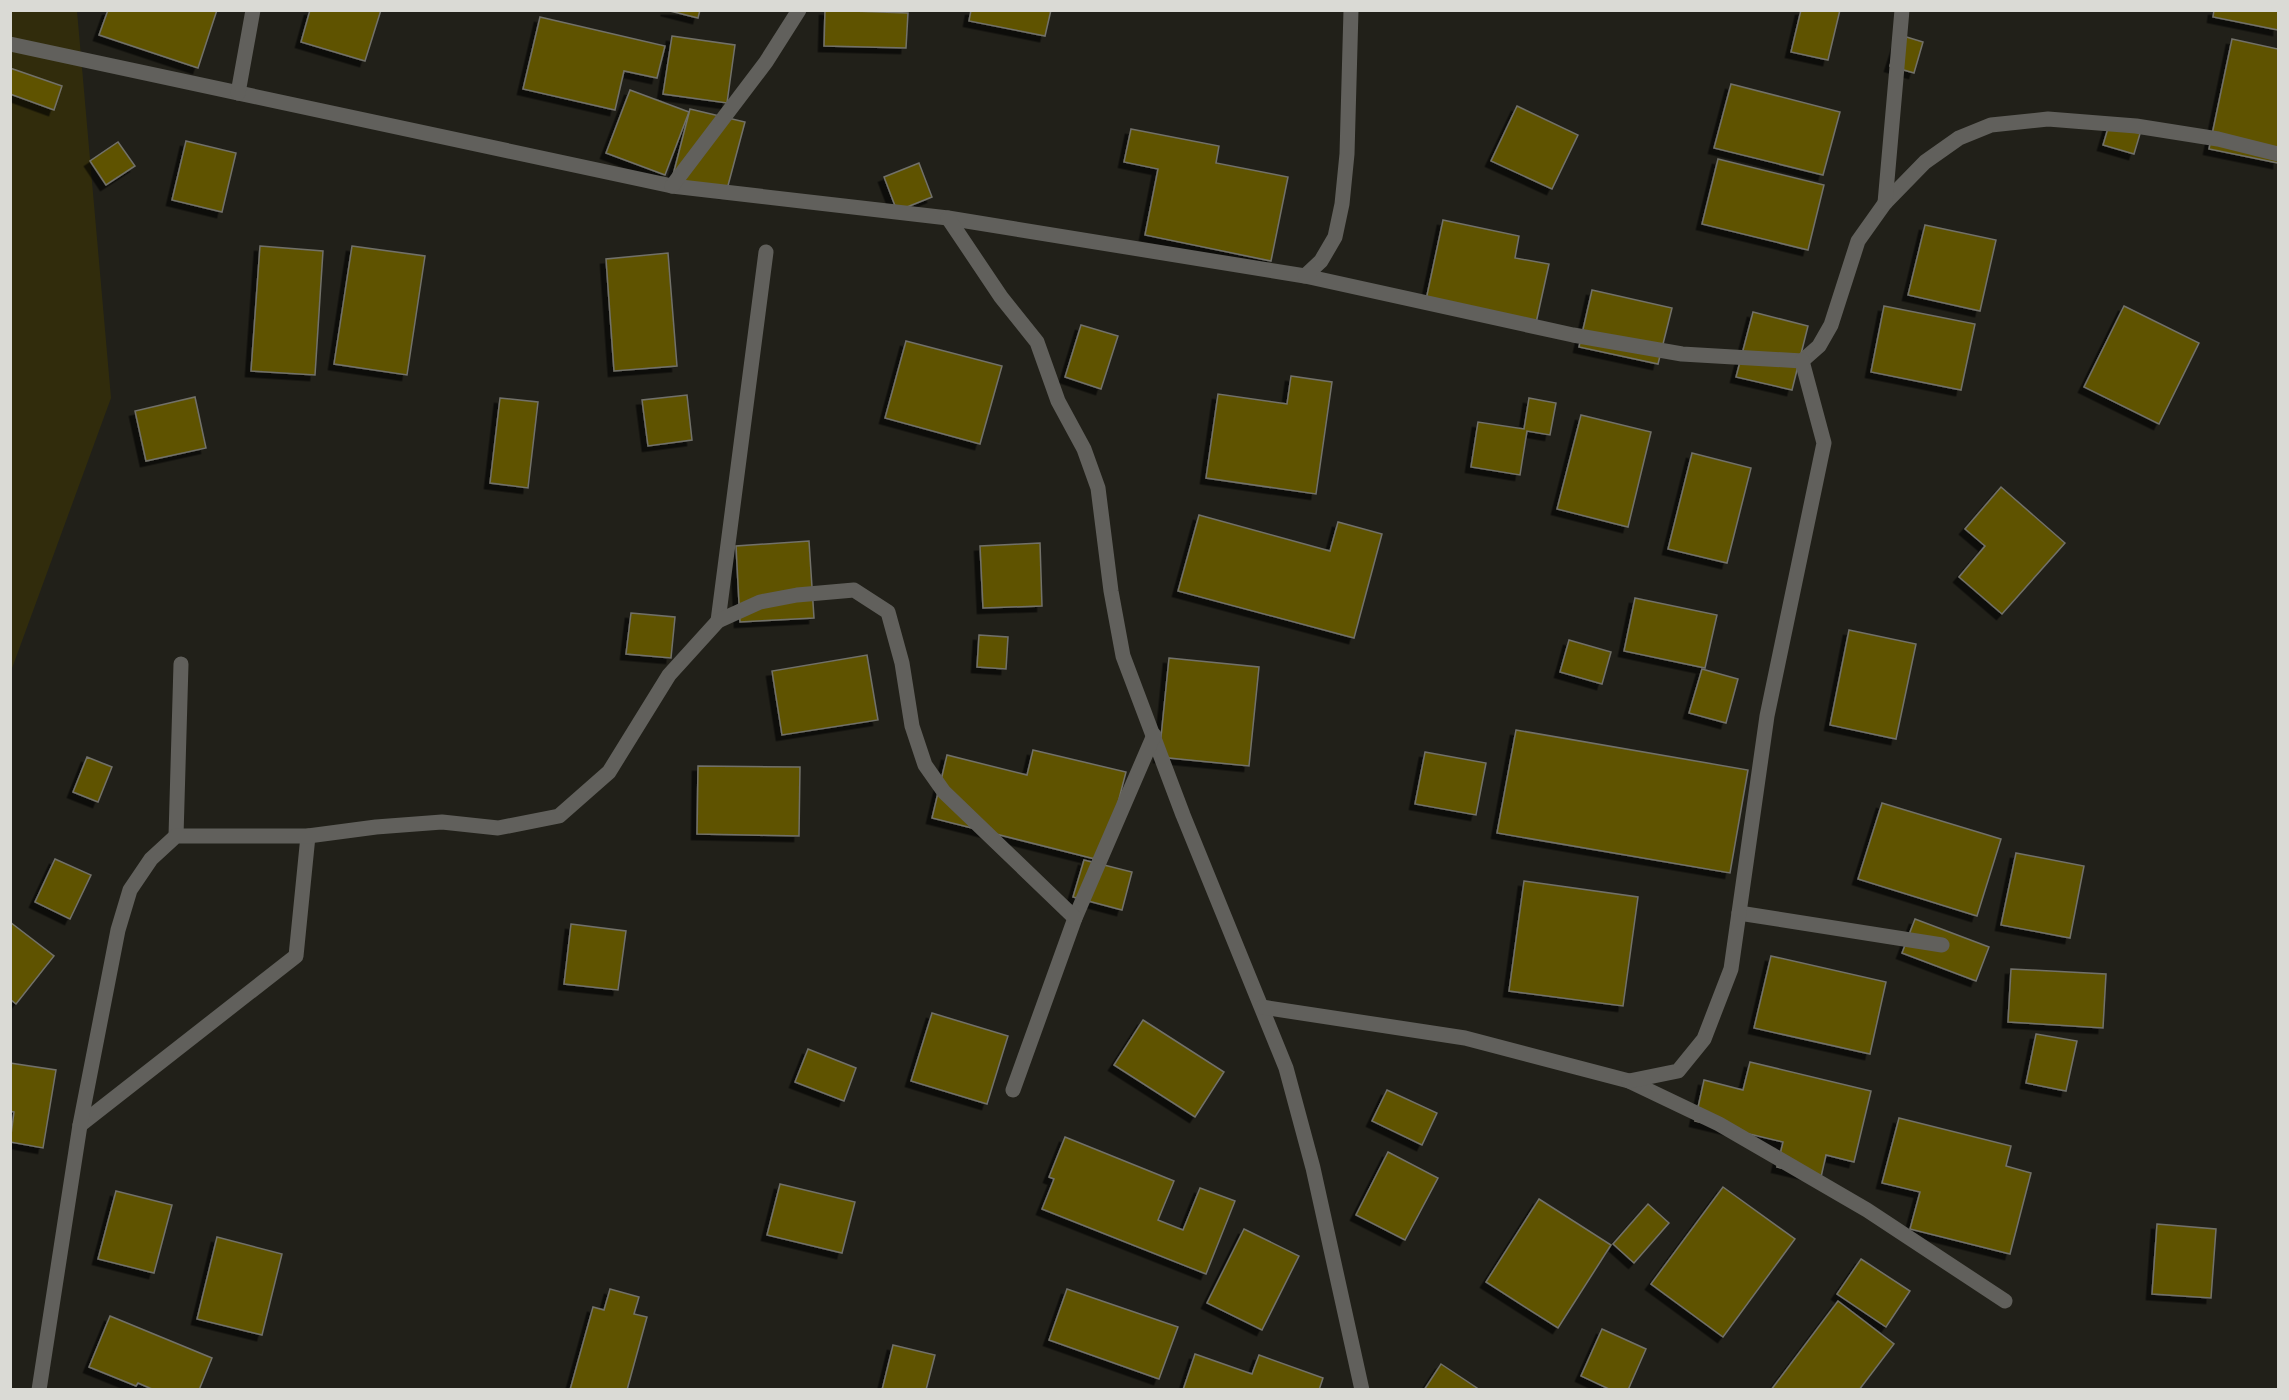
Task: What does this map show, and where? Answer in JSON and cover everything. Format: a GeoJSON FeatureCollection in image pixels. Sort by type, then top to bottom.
{"type":"FeatureCollection","features":[{"type":"Feature","properties":{"kind":"street"},"geometry":{"type":"LineString","coordinates":[[238,93],[253,10]]}},
{"type":"Feature","properties":{"kind":"street"},"geometry":{"type":"LineString","coordinates":[[672,186],[766,62],[799,10]]}},
{"type":"Feature","properties":{"kind":"street"},"geometry":{"type":"LineString","coordinates":[[1305,276],[1321,261],[1335,237],[1342,204],[1347,154],[1351,10]]}},
{"type":"Feature","properties":{"kind":"street"},"geometry":{"type":"LineString","coordinates":[[1885,203],[1902,10]]}},
{"type":"Feature","properties":{"kind":"street"},"geometry":{"type":"LineString","coordinates":[[10,44],[672,186],[948,218],[1305,276],[1573,335],[1682,354],[1802,361],[1819,346],[1831,325],[1858,241],[1885,203],[1925,162],[1959,138],[1991,126],[2048,120],[2136,126],[2218,140],[2278,154]]}},
{"type":"Feature","properties":{"kind":"street"},"geometry":{"type":"LineString","coordinates":[[948,218],[1000,297],[1037,342],[1058,401],[1084,449],[1098,488],[1111,591],[1123,656],[1183,815],[1286,1068],[1310,1156],[1362,1389]]}},
{"type":"Feature","properties":{"kind":"street"},"geometry":{"type":"LineString","coordinates":[[718,621],[766,252]]}},
{"type":"Feature","properties":{"kind":"street"},"geometry":{"type":"LineString","coordinates":[[1629,1081],[1678,1071],[1704,1039],[1731,969],[1767,716],[1824,443],[1802,361]]}},
{"type":"Feature","properties":{"kind":"street"},"geometry":{"type":"LineString","coordinates":[[39,1389],[80,1125],[118,930],[130,890],[151,858],[176,836],[308,836],[442,822],[498,828],[559,816],[609,772],[669,675],[718,621],[760,602],[797,595],[854,590],[888,612],[902,663],[912,726],[925,765],[944,792],[1075,918]]}},
{"type":"Feature","properties":{"kind":"street"},"geometry":{"type":"LineString","coordinates":[[176,836],[181,664]]}},
{"type":"Feature","properties":{"kind":"street"},"geometry":{"type":"LineString","coordinates":[[1013,1090],[1075,918],[1154,735]]}},
{"type":"Feature","properties":{"kind":"street"},"geometry":{"type":"LineString","coordinates":[[80,1125],[296,956],[308,836]]}},
{"type":"Feature","properties":{"kind":"street"},"geometry":{"type":"LineString","coordinates":[[1739,913],[1942,945]]}},
{"type":"Feature","properties":{"kind":"street"},"geometry":{"type":"LineString","coordinates":[[1262,1007],[1465,1038],[1629,1081],[1719,1124],[1867,1210],[2005,1301]]}},
{"type":"Feature","properties":{"kind":"shaded area"},"geometry":{"type":"Polygon","coordinates":[[[11,11],[77,11],[111,398],[11,671],[11,11]]]}},
{"type":"Feature","properties":{"kind":"building"},"geometry":{"type":"Polygon","coordinates":[[[108,10],[217,10],[198,68],[99,35],[108,10]]]}},
{"type":"Feature","properties":{"kind":"building"},"geometry":{"type":"Polygon","coordinates":[[[310,10],[381,10],[365,61],[301,42],[310,10]]]}},
{"type":"Feature","properties":{"kind":"building"},"geometry":{"type":"Polygon","coordinates":[[[666,10],[700,10],[698,18],[666,10]]]}},
{"type":"Feature","properties":{"kind":"building"},"geometry":{"type":"Polygon","coordinates":[[[825,10],[908,13],[906,48],[824,46],[825,10]]]}},
{"type":"Feature","properties":{"kind":"building"},"geometry":{"type":"Polygon","coordinates":[[[971,10],[1051,10],[1045,36],[969,21],[971,10]]]}},
{"type":"Feature","properties":{"kind":"building"},"geometry":{"type":"Polygon","coordinates":[[[1801,10],[1840,10],[1828,60],[1791,52],[1801,10]]]}},
{"type":"Feature","properties":{"kind":"building"},"geometry":{"type":"Polygon","coordinates":[[[2214,10],[2278,10],[2278,30],[2213,17],[2214,10]]]}},
{"type":"Feature","properties":{"kind":"building"},"geometry":{"type":"Polygon","coordinates":[[[540,17],[665,46],[657,78],[624,71],[615,110],[523,89],[540,17]]]}},
{"type":"Feature","properties":{"kind":"building"},"geometry":{"type":"Polygon","coordinates":[[[1900,35],[1923,42],[1914,73],[1890,66],[1900,35]]]}},
{"type":"Feature","properties":{"kind":"building"},"geometry":{"type":"Polygon","coordinates":[[[672,36],[735,45],[727,103],[663,94],[672,36]]]}},
{"type":"Feature","properties":{"kind":"building"},"geometry":{"type":"Polygon","coordinates":[[[2232,39],[2278,49],[2278,163],[2209,149],[2232,39]]]}},
{"type":"Feature","properties":{"kind":"building"},"geometry":{"type":"Polygon","coordinates":[[[10,68],[62,86],[54,110],[10,94],[10,68]]]}},
{"type":"Feature","properties":{"kind":"building"},"geometry":{"type":"Polygon","coordinates":[[[1731,84],[1840,112],[1823,175],[1714,148],[1731,84]]]}},
{"type":"Feature","properties":{"kind":"building"},"geometry":{"type":"Polygon","coordinates":[[[630,90],[689,112],[665,175],[606,153],[630,90]]]}},
{"type":"Feature","properties":{"kind":"building"},"geometry":{"type":"Polygon","coordinates":[[[1517,106],[1578,135],[1552,189],[1491,161],[1517,106]]]}},
{"type":"Feature","properties":{"kind":"building"},"geometry":{"type":"Polygon","coordinates":[[[690,109],[745,122],[726,193],[672,179],[690,109]]]}},
{"type":"Feature","properties":{"kind":"building"},"geometry":{"type":"Polygon","coordinates":[[[2111,118],[2142,127],[2134,154],[2103,145],[2111,118]]]}},
{"type":"Feature","properties":{"kind":"building"},"geometry":{"type":"Polygon","coordinates":[[[1131,129],[1219,146],[1216,163],[1288,177],[1271,261],[1145,235],[1158,169],[1124,162],[1131,129]]]}},
{"type":"Feature","properties":{"kind":"building"},"geometry":{"type":"Polygon","coordinates":[[[186,141],[236,153],[222,212],[172,200],[186,141]]]}},
{"type":"Feature","properties":{"kind":"building"},"geometry":{"type":"Polygon","coordinates":[[[118,142],[135,166],[106,185],[90,161],[118,142]]]}},
{"type":"Feature","properties":{"kind":"building"},"geometry":{"type":"Polygon","coordinates":[[[1718,159],[1824,185],[1808,250],[1702,224],[1718,159]]]}},
{"type":"Feature","properties":{"kind":"building"},"geometry":{"type":"Polygon","coordinates":[[[919,163],[932,197],[897,211],[884,177],[919,163]]]}},
{"type":"Feature","properties":{"kind":"building"},"geometry":{"type":"Polygon","coordinates":[[[1443,220],[1519,236],[1515,258],[1549,264],[1536,323],[1426,300],[1443,220]]]}},
{"type":"Feature","properties":{"kind":"building"},"geometry":{"type":"Polygon","coordinates":[[[1925,225],[1996,240],[1980,311],[1908,295],[1925,225]]]}},
{"type":"Feature","properties":{"kind":"building"},"geometry":{"type":"Polygon","coordinates":[[[260,246],[323,251],[315,375],[251,371],[260,246]]]}},
{"type":"Feature","properties":{"kind":"building"},"geometry":{"type":"Polygon","coordinates":[[[352,246],[425,256],[407,375],[334,364],[352,246]]]}},
{"type":"Feature","properties":{"kind":"building"},"geometry":{"type":"Polygon","coordinates":[[[668,253],[677,366],[614,371],[606,259],[668,253]]]}},
{"type":"Feature","properties":{"kind":"building"},"geometry":{"type":"Polygon","coordinates":[[[1592,290],[1672,308],[1658,364],[1579,347],[1592,290]]]}},
{"type":"Feature","properties":{"kind":"building"},"geometry":{"type":"Polygon","coordinates":[[[1884,306],[1975,324],[1961,390],[1871,372],[1884,306]]]}},
{"type":"Feature","properties":{"kind":"building"},"geometry":{"type":"Polygon","coordinates":[[[2124,306],[2199,343],[2159,424],[2084,387],[2124,306]]]}},
{"type":"Feature","properties":{"kind":"building"},"geometry":{"type":"Polygon","coordinates":[[[1753,312],[1808,326],[1792,390],[1736,377],[1753,312]]]}},
{"type":"Feature","properties":{"kind":"building"},"geometry":{"type":"Polygon","coordinates":[[[1081,325],[1118,336],[1101,389],[1065,377],[1081,325]]]}},
{"type":"Feature","properties":{"kind":"building"},"geometry":{"type":"Polygon","coordinates":[[[906,341],[1002,366],[980,444],[885,418],[906,341]]]}},
{"type":"Feature","properties":{"kind":"building"},"geometry":{"type":"Polygon","coordinates":[[[1291,376],[1332,382],[1316,494],[1206,478],[1218,394],[1287,404],[1291,376]]]}},
{"type":"Feature","properties":{"kind":"building"},"geometry":{"type":"Polygon","coordinates":[[[687,395],[692,440],[648,446],[642,400],[687,395]]]}},
{"type":"Feature","properties":{"kind":"building"},"geometry":{"type":"Polygon","coordinates":[[[195,397],[206,448],[146,461],[135,411],[195,397]]]}},
{"type":"Feature","properties":{"kind":"building"},"geometry":{"type":"Polygon","coordinates":[[[500,398],[538,402],[528,488],[490,483],[500,398]]]}},
{"type":"Feature","properties":{"kind":"building"},"geometry":{"type":"Polygon","coordinates":[[[1529,398],[1556,403],[1550,435],[1527,431],[1520,475],[1471,467],[1478,422],[1524,429],[1529,398]]]}},
{"type":"Feature","properties":{"kind":"building"},"geometry":{"type":"Polygon","coordinates":[[[1581,415],[1651,432],[1628,527],[1557,509],[1581,415]]]}},
{"type":"Feature","properties":{"kind":"building"},"geometry":{"type":"Polygon","coordinates":[[[1692,453],[1751,468],[1727,563],[1668,549],[1692,453]]]}},
{"type":"Feature","properties":{"kind":"building"},"geometry":{"type":"Polygon","coordinates":[[[2001,487],[2065,543],[2002,614],[1959,577],[1985,546],[1965,529],[2001,487]]]}},
{"type":"Feature","properties":{"kind":"building"},"geometry":{"type":"Polygon","coordinates":[[[1199,515],[1330,551],[1338,522],[1382,534],[1354,638],[1178,591],[1199,515]]]}},
{"type":"Feature","properties":{"kind":"building"},"geometry":{"type":"Polygon","coordinates":[[[809,541],[814,618],[740,622],[736,546],[809,541]]]}},
{"type":"Feature","properties":{"kind":"building"},"geometry":{"type":"Polygon","coordinates":[[[1040,543],[1042,606],[983,608],[980,546],[1040,543]]]}},
{"type":"Feature","properties":{"kind":"building"},"geometry":{"type":"Polygon","coordinates":[[[1635,598],[1717,615],[1705,668],[1624,651],[1635,598]]]}},
{"type":"Feature","properties":{"kind":"building"},"geometry":{"type":"Polygon","coordinates":[[[631,613],[675,617],[671,658],[626,654],[631,613]]]}},
{"type":"Feature","properties":{"kind":"building"},"geometry":{"type":"Polygon","coordinates":[[[1849,630],[1916,644],[1896,739],[1830,725],[1849,630]]]}},
{"type":"Feature","properties":{"kind":"building"},"geometry":{"type":"Polygon","coordinates":[[[979,635],[1008,637],[1006,669],[977,667],[979,635]]]}},
{"type":"Feature","properties":{"kind":"building"},"geometry":{"type":"Polygon","coordinates":[[[1569,640],[1611,652],[1602,684],[1560,672],[1569,640]]]}},
{"type":"Feature","properties":{"kind":"building"},"geometry":{"type":"Polygon","coordinates":[[[867,655],[878,720],[782,735],[772,671],[867,655]]]}},
{"type":"Feature","properties":{"kind":"building"},"geometry":{"type":"Polygon","coordinates":[[[1169,658],[1259,667],[1249,766],[1159,757],[1169,658]]]}},
{"type":"Feature","properties":{"kind":"building"},"geometry":{"type":"Polygon","coordinates":[[[1702,669],[1738,679],[1726,723],[1689,713],[1702,669]]]}},
{"type":"Feature","properties":{"kind":"building"},"geometry":{"type":"Polygon","coordinates":[[[1516,730],[1748,770],[1730,873],[1497,833],[1516,730]]]}},
{"type":"Feature","properties":{"kind":"building"},"geometry":{"type":"Polygon","coordinates":[[[1033,750],[1126,772],[1103,861],[932,818],[947,755],[1027,775],[1033,750]]]}},
{"type":"Feature","properties":{"kind":"building"},"geometry":{"type":"Polygon","coordinates":[[[1425,752],[1486,763],[1476,815],[1415,804],[1425,752]]]}},
{"type":"Feature","properties":{"kind":"building"},"geometry":{"type":"Polygon","coordinates":[[[87,757],[112,767],[98,802],[73,792],[87,757]]]}},
{"type":"Feature","properties":{"kind":"building"},"geometry":{"type":"Polygon","coordinates":[[[698,766],[800,767],[799,836],[697,834],[698,766]]]}},
{"type":"Feature","properties":{"kind":"building"},"geometry":{"type":"Polygon","coordinates":[[[1882,803],[2001,839],[1977,916],[1858,879],[1882,803]]]}},
{"type":"Feature","properties":{"kind":"building"},"geometry":{"type":"Polygon","coordinates":[[[2016,853],[2084,866],[2070,938],[2001,925],[2016,853]]]}},
{"type":"Feature","properties":{"kind":"building"},"geometry":{"type":"Polygon","coordinates":[[[55,859],[91,875],[70,919],[35,902],[55,859]]]}},
{"type":"Feature","properties":{"kind":"building"},"geometry":{"type":"Polygon","coordinates":[[[1084,860],[1132,872],[1122,910],[1073,897],[1084,860]]]}},
{"type":"Feature","properties":{"kind":"building"},"geometry":{"type":"Polygon","coordinates":[[[1524,881],[1638,897],[1623,1006],[1509,991],[1524,881]]]}},
{"type":"Feature","properties":{"kind":"building"},"geometry":{"type":"Polygon","coordinates":[[[1915,919],[1989,947],[1976,981],[1902,953],[1915,919]]]}},
{"type":"Feature","properties":{"kind":"building"},"geometry":{"type":"Polygon","coordinates":[[[10,922],[54,956],[16,1004],[10,999],[10,922]]]}},
{"type":"Feature","properties":{"kind":"building"},"geometry":{"type":"Polygon","coordinates":[[[571,924],[626,931],[618,990],[564,984],[571,924]]]}},
{"type":"Feature","properties":{"kind":"building"},"geometry":{"type":"Polygon","coordinates":[[[1771,956],[1886,982],[1870,1054],[1754,1028],[1771,956]]]}},
{"type":"Feature","properties":{"kind":"building"},"geometry":{"type":"Polygon","coordinates":[[[2011,969],[2106,974],[2103,1028],[2008,1022],[2011,969]]]}},
{"type":"Feature","properties":{"kind":"building"},"geometry":{"type":"Polygon","coordinates":[[[932,1013],[1008,1036],[987,1104],[911,1081],[932,1013]]]}},
{"type":"Feature","properties":{"kind":"building"},"geometry":{"type":"Polygon","coordinates":[[[1143,1020],[1224,1072],[1195,1117],[1114,1065],[1143,1020]]]}},
{"type":"Feature","properties":{"kind":"building"},"geometry":{"type":"Polygon","coordinates":[[[2036,1034],[2077,1041],[2066,1091],[2026,1083],[2036,1034]]]}},
{"type":"Feature","properties":{"kind":"building"},"geometry":{"type":"Polygon","coordinates":[[[808,1049],[856,1068],[844,1101],[795,1082],[808,1049]]]}},
{"type":"Feature","properties":{"kind":"building"},"geometry":{"type":"Polygon","coordinates":[[[1750,1062],[1871,1091],[1854,1162],[1826,1155],[1821,1177],[1777,1167],[1783,1142],[1695,1121],[1704,1080],[1743,1090],[1750,1062]]]}},
{"type":"Feature","properties":{"kind":"building"},"geometry":{"type":"Polygon","coordinates":[[[10,1063],[56,1070],[43,1148],[10,1142],[14,1112],[10,1111],[10,1063]]]}},
{"type":"Feature","properties":{"kind":"building"},"geometry":{"type":"Polygon","coordinates":[[[1387,1090],[1437,1113],[1422,1145],[1372,1121],[1387,1090]]]}},
{"type":"Feature","properties":{"kind":"building"},"geometry":{"type":"Polygon","coordinates":[[[1899,1118],[2011,1146],[2006,1166],[2031,1173],[2010,1254],[1910,1229],[1920,1192],[1882,1183],[1899,1118]]]}},
{"type":"Feature","properties":{"kind":"building"},"geometry":{"type":"Polygon","coordinates":[[[1065,1137],[1174,1181],[1158,1220],[1183,1230],[1200,1188],[1235,1201],[1206,1274],[1042,1209],[1054,1179],[1049,1177],[1065,1137]]]}},
{"type":"Feature","properties":{"kind":"building"},"geometry":{"type":"Polygon","coordinates":[[[1388,1152],[1438,1178],[1405,1240],[1356,1215],[1388,1152]]]}},
{"type":"Feature","properties":{"kind":"building"},"geometry":{"type":"Polygon","coordinates":[[[780,1184],[855,1202],[842,1253],[767,1235],[780,1184]]]}},
{"type":"Feature","properties":{"kind":"building"},"geometry":{"type":"Polygon","coordinates":[[[1723,1187],[1795,1239],[1723,1337],[1651,1284],[1723,1187]]]}},
{"type":"Feature","properties":{"kind":"building"},"geometry":{"type":"Polygon","coordinates":[[[116,1191],[172,1205],[154,1273],[98,1259],[116,1191]]]}},
{"type":"Feature","properties":{"kind":"building"},"geometry":{"type":"Polygon","coordinates":[[[1539,1199],[1611,1245],[1558,1328],[1486,1282],[1539,1199]]]}},
{"type":"Feature","properties":{"kind":"building"},"geometry":{"type":"Polygon","coordinates":[[[1648,1204],[1669,1223],[1634,1263],[1613,1244],[1648,1204]]]}},
{"type":"Feature","properties":{"kind":"building"},"geometry":{"type":"Polygon","coordinates":[[[2157,1224],[2216,1229],[2211,1298],[2152,1294],[2157,1224]]]}},
{"type":"Feature","properties":{"kind":"building"},"geometry":{"type":"Polygon","coordinates":[[[1244,1229],[1299,1256],[1262,1330],[1207,1303],[1244,1229]]]}},
{"type":"Feature","properties":{"kind":"building"},"geometry":{"type":"Polygon","coordinates":[[[217,1237],[282,1254],[262,1335],[197,1319],[217,1237]]]}},
{"type":"Feature","properties":{"kind":"building"},"geometry":{"type":"Polygon","coordinates":[[[1861,1259],[1910,1291],[1886,1327],[1837,1294],[1861,1259]]]}},
{"type":"Feature","properties":{"kind":"building"},"geometry":{"type":"Polygon","coordinates":[[[610,1289],[639,1297],[634,1314],[647,1317],[627,1390],[570,1390],[593,1307],[604,1310],[610,1289]]]}},
{"type":"Feature","properties":{"kind":"building"},"geometry":{"type":"Polygon","coordinates":[[[1067,1289],[1178,1327],[1159,1379],[1049,1340],[1067,1289]]]}},
{"type":"Feature","properties":{"kind":"building"},"geometry":{"type":"Polygon","coordinates":[[[1838,1301],[1894,1344],[1859,1390],[1771,1390],[1838,1301]]]}},
{"type":"Feature","properties":{"kind":"building"},"geometry":{"type":"Polygon","coordinates":[[[110,1316],[212,1358],[199,1390],[154,1390],[138,1383],[136,1386],[89,1367],[110,1316]]]}},
{"type":"Feature","properties":{"kind":"building"},"geometry":{"type":"Polygon","coordinates":[[[1602,1329],[1646,1349],[1628,1390],[1611,1390],[1581,1376],[1602,1329]]]}},
{"type":"Feature","properties":{"kind":"building"},"geometry":{"type":"Polygon","coordinates":[[[893,1345],[935,1355],[926,1390],[882,1390],[893,1345]]]}},
{"type":"Feature","properties":{"kind":"building"},"geometry":{"type":"Polygon","coordinates":[[[1195,1354],[1252,1374],[1259,1355],[1323,1378],[1319,1390],[1183,1390],[1195,1354]]]}},
{"type":"Feature","properties":{"kind":"building"},"geometry":{"type":"Polygon","coordinates":[[[1441,1364],[1480,1390],[1424,1390],[1441,1364]]]}}]}
